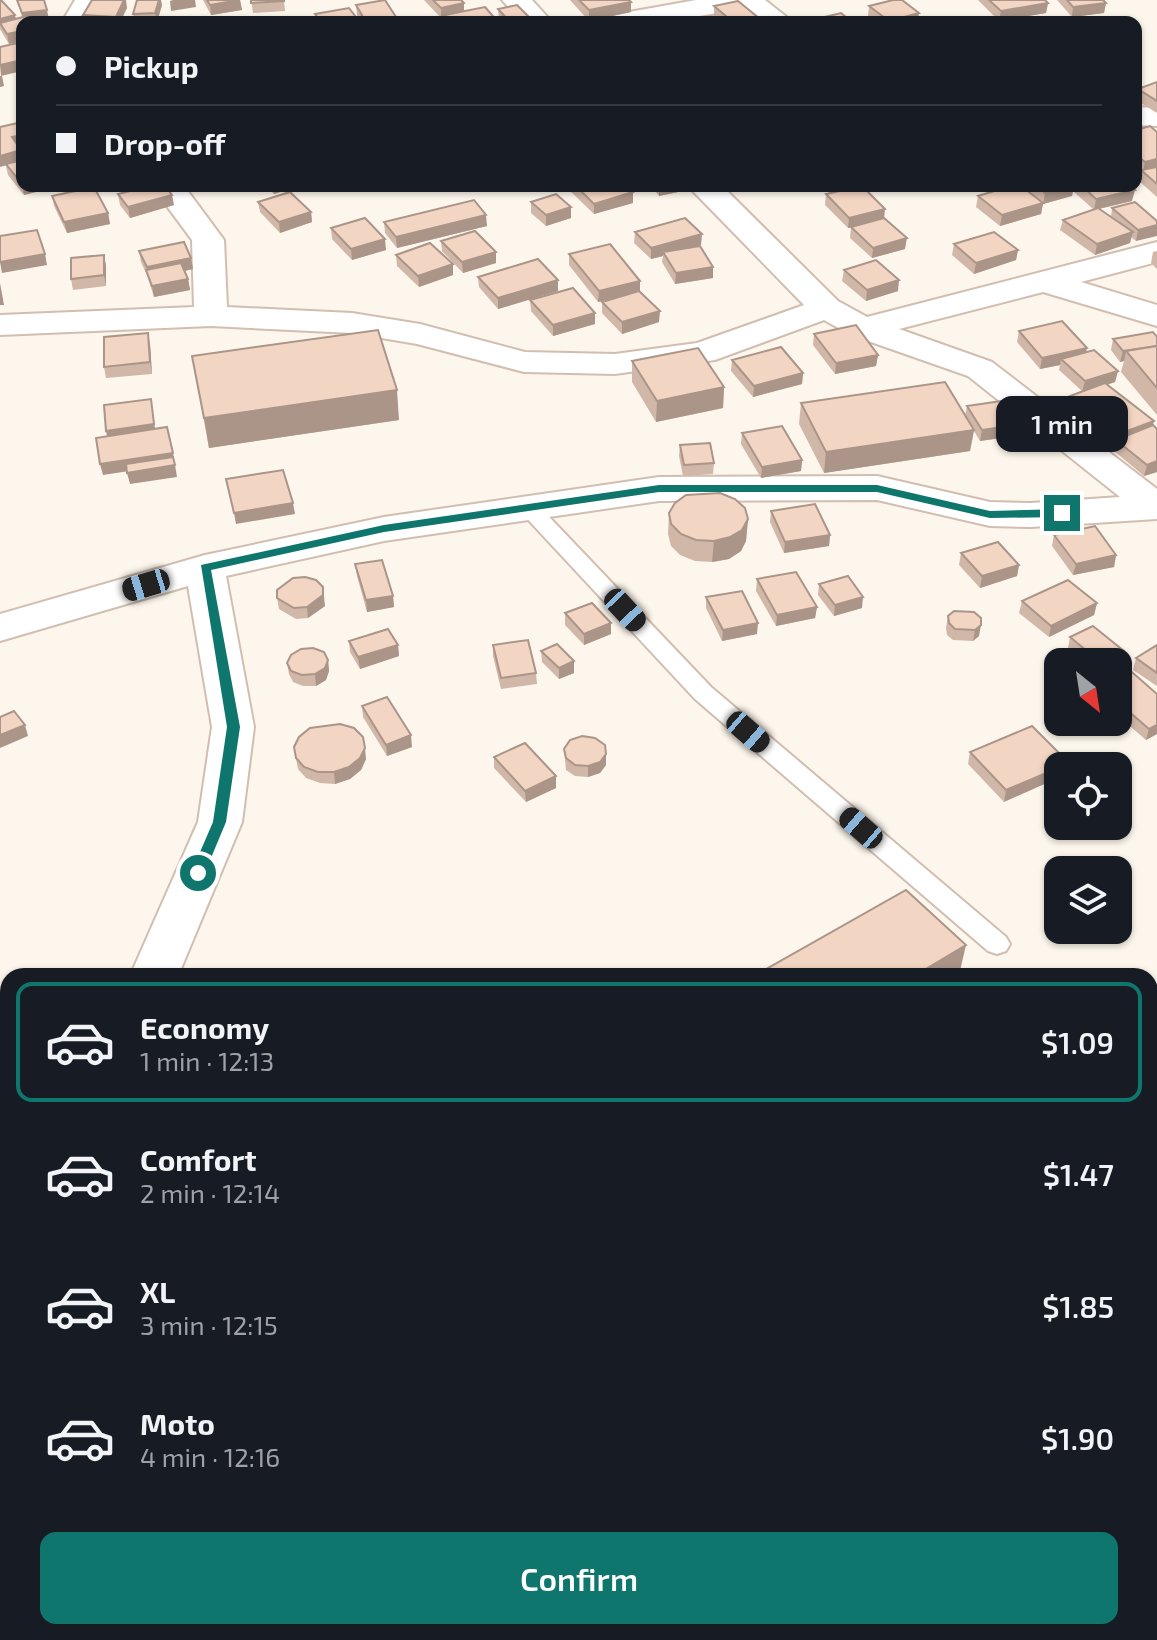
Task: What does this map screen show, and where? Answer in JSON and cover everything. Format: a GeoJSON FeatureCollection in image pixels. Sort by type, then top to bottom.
{"type":"FeatureCollection","features":[{"type":"Feature","properties":{"kind":"street"},"geometry":{"type":"LineString","coordinates":[[516,0],[532,16]]}},
{"type":"Feature","properties":{"kind":"street"},"geometry":{"type":"LineString","coordinates":[[652,16],[744,0],[769,16]]}},
{"type":"Feature","properties":{"kind":"street"},"geometry":{"type":"LineString","coordinates":[[172,192],[208,240],[211,316]]}},
{"type":"Feature","properties":{"kind":"street"},"geometry":{"type":"LineString","coordinates":[[710,192],[826,308],[863,328],[980,369],[1157,507]]}},
{"type":"Feature","properties":{"kind":"street"},"geometry":{"type":"LineString","coordinates":[[863,328],[1157,252]]}},
{"type":"Feature","properties":{"kind":"street"},"geometry":{"type":"LineString","coordinates":[[1047,282],[1157,316]]}},
{"type":"Feature","properties":{"kind":"street"},"geometry":{"type":"LineString","coordinates":[[0,325],[211,316],[352,323],[420,334],[524,362],[615,364],[703,353],[826,308]]}},
{"type":"Feature","properties":{"kind":"street"},"geometry":{"type":"LineString","coordinates":[[0,628],[205,568],[384,529],[659,489],[775,486],[877,488],[990,514],[1031,515],[1157,507]]}},
{"type":"Feature","properties":{"kind":"street"},"geometry":{"type":"LineString","coordinates":[[157,968],[220,822],[233,727],[205,568]]}},
{"type":"Feature","properties":{"kind":"lane"},"geometry":{"type":"LineString","coordinates":[[527,506],[703,693],[997,944]]}},
{"type":"Feature","properties":{"kind":"building"},"geometry":{"type":"Polygon","coordinates":[[[1,0],[15,15],[0,19],[1,0]]]}},
{"type":"Feature","properties":{"kind":"building"},"geometry":{"type":"Polygon","coordinates":[[[17,0],[44,0],[47,10],[22,13],[17,0]]]}},
{"type":"Feature","properties":{"kind":"building"},"geometry":{"type":"Polygon","coordinates":[[[92,0],[124,0],[116,16],[83,15],[92,0]]]}},
{"type":"Feature","properties":{"kind":"building"},"geometry":{"type":"Polygon","coordinates":[[[137,0],[159,0],[155,13],[133,14],[137,0]]]}},
{"type":"Feature","properties":{"kind":"building"},"geometry":{"type":"Polygon","coordinates":[[[207,0],[239,0],[210,5],[207,0]]]}},
{"type":"Feature","properties":{"kind":"building"},"geometry":{"type":"Polygon","coordinates":[[[251,0],[284,0],[284,1],[251,3],[251,0]]]}},
{"type":"Feature","properties":{"kind":"building"},"geometry":{"type":"Polygon","coordinates":[[[385,0],[395,16],[362,16],[356,5],[385,0]]]}},
{"type":"Feature","properties":{"kind":"building"},"geometry":{"type":"Polygon","coordinates":[[[433,0],[461,0],[464,3],[441,8],[433,0]]]}},
{"type":"Feature","properties":{"kind":"building"},"geometry":{"type":"Polygon","coordinates":[[[579,0],[629,0],[631,2],[589,10],[579,0]]]}},
{"type":"Feature","properties":{"kind":"building"},"geometry":{"type":"Polygon","coordinates":[[[902,0],[919,13],[882,16],[869,6],[902,0]]]}},
{"type":"Feature","properties":{"kind":"building"},"geometry":{"type":"Polygon","coordinates":[[[989,0],[1045,0],[1048,3],[1001,11],[989,0]]]}},
{"type":"Feature","properties":{"kind":"building"},"geometry":{"type":"Polygon","coordinates":[[[1067,0],[1103,0],[1106,3],[1073,7],[1067,0]]]}},
{"type":"Feature","properties":{"kind":"building"},"geometry":{"type":"Polygon","coordinates":[[[738,1],[756,16],[726,16],[714,6],[738,1]]]}},
{"type":"Feature","properties":{"kind":"building"},"geometry":{"type":"Polygon","coordinates":[[[517,5],[528,16],[504,16],[498,9],[517,5]]]}},
{"type":"Feature","properties":{"kind":"building"},"geometry":{"type":"Polygon","coordinates":[[[485,7],[493,16],[446,16],[485,7]]]}},
{"type":"Feature","properties":{"kind":"building"},"geometry":{"type":"Polygon","coordinates":[[[349,8],[355,16],[316,16],[315,14],[349,8]]]}},
{"type":"Feature","properties":{"kind":"building"},"geometry":{"type":"Polygon","coordinates":[[[16,19],[16,32],[7,34],[0,23],[16,19]]]}},
{"type":"Feature","properties":{"kind":"building"},"geometry":{"type":"Polygon","coordinates":[[[16,43],[16,61],[0,65],[0,47],[16,43]]]}},
{"type":"Feature","properties":{"kind":"building"},"geometry":{"type":"Polygon","coordinates":[[[1157,82],[1157,101],[1142,92],[1142,88],[1157,82]]]}},
{"type":"Feature","properties":{"kind":"building"},"geometry":{"type":"Polygon","coordinates":[[[16,123],[16,136],[12,137],[16,151],[0,156],[0,127],[16,123]]]}},
{"type":"Feature","properties":{"kind":"building"},"geometry":{"type":"Polygon","coordinates":[[[1150,126],[1157,132],[1157,159],[1145,162],[1142,160],[1142,128],[1150,126]]]}},
{"type":"Feature","properties":{"kind":"building"},"geometry":{"type":"Polygon","coordinates":[[[16,162],[16,176],[6,164],[16,162]]]}},
{"type":"Feature","properties":{"kind":"building"},"geometry":{"type":"Polygon","coordinates":[[[1157,167],[1157,184],[1142,171],[1157,167]]]}},
{"type":"Feature","properties":{"kind":"building"},"geometry":{"type":"Polygon","coordinates":[[[97,192],[108,213],[64,222],[52,196],[97,192]]]}},
{"type":"Feature","properties":{"kind":"building"},"geometry":{"type":"Polygon","coordinates":[[[170,192],[172,195],[128,207],[118,194],[170,192]]]}},
{"type":"Feature","properties":{"kind":"building"},"geometry":{"type":"Polygon","coordinates":[[[290,192],[311,212],[279,222],[258,202],[290,192]]]}},
{"type":"Feature","properties":{"kind":"building"},"geometry":{"type":"Polygon","coordinates":[[[582,192],[633,192],[594,204],[582,192]]]}},
{"type":"Feature","properties":{"kind":"building"},"geometry":{"type":"Polygon","coordinates":[[[868,192],[885,209],[849,218],[826,194],[868,192]]]}},
{"type":"Feature","properties":{"kind":"building"},"geometry":{"type":"Polygon","coordinates":[[[991,192],[1029,192],[1043,203],[1002,215],[978,196],[991,192]]]}},
{"type":"Feature","properties":{"kind":"building"},"geometry":{"type":"Polygon","coordinates":[[[1088,192],[1126,192],[1096,199],[1088,192]]]}},
{"type":"Feature","properties":{"kind":"building"},"geometry":{"type":"Polygon","coordinates":[[[556,194],[571,207],[546,215],[531,202],[556,194]]]}},
{"type":"Feature","properties":{"kind":"building"},"geometry":{"type":"Polygon","coordinates":[[[474,200],[486,215],[396,237],[384,222],[474,200]]]}},
{"type":"Feature","properties":{"kind":"building"},"geometry":{"type":"Polygon","coordinates":[[[1135,202],[1157,221],[1157,225],[1138,230],[1112,208],[1135,202]]]}},
{"type":"Feature","properties":{"kind":"building"},"geometry":{"type":"Polygon","coordinates":[[[1098,208],[1133,232],[1097,244],[1063,220],[1098,208]]]}},
{"type":"Feature","properties":{"kind":"building"},"geometry":{"type":"Polygon","coordinates":[[[365,218],[385,239],[351,249],[331,228],[365,218]]]}},
{"type":"Feature","properties":{"kind":"building"},"geometry":{"type":"Polygon","coordinates":[[[685,218],[702,234],[651,248],[635,232],[685,218]]]}},
{"type":"Feature","properties":{"kind":"building"},"geometry":{"type":"Polygon","coordinates":[[[884,218],[907,238],[873,248],[851,227],[884,218]]]}},
{"type":"Feature","properties":{"kind":"building"},"geometry":{"type":"Polygon","coordinates":[[[37,230],[45,254],[0,262],[0,236],[37,230]]]}},
{"type":"Feature","properties":{"kind":"building"},"geometry":{"type":"Polygon","coordinates":[[[475,231],[496,252],[462,262],[441,241],[475,231]]]}},
{"type":"Feature","properties":{"kind":"building"},"geometry":{"type":"Polygon","coordinates":[[[994,232],[1018,250],[976,263],[954,244],[994,232]]]}},
{"type":"Feature","properties":{"kind":"building"},"geometry":{"type":"Polygon","coordinates":[[[184,242],[191,258],[147,267],[139,251],[184,242]]]}},
{"type":"Feature","properties":{"kind":"building"},"geometry":{"type":"Polygon","coordinates":[[[430,243],[453,264],[418,276],[396,255],[430,243]]]}},
{"type":"Feature","properties":{"kind":"building"},"geometry":{"type":"Polygon","coordinates":[[[610,244],[640,281],[599,291],[569,254],[610,244]]]}},
{"type":"Feature","properties":{"kind":"building"},"geometry":{"type":"Polygon","coordinates":[[[700,246],[713,267],[676,273],[663,252],[700,246]]]}},
{"type":"Feature","properties":{"kind":"building"},"geometry":{"type":"Polygon","coordinates":[[[104,255],[104,275],[71,279],[71,258],[104,255]]]}},
{"type":"Feature","properties":{"kind":"building"},"geometry":{"type":"Polygon","coordinates":[[[538,259],[558,280],[498,298],[478,277],[538,259]]]}},
{"type":"Feature","properties":{"kind":"building"},"geometry":{"type":"Polygon","coordinates":[[[876,260],[899,280],[867,290],[844,270],[876,260]]]}},
{"type":"Feature","properties":{"kind":"building"},"geometry":{"type":"Polygon","coordinates":[[[181,263],[188,279],[152,286],[146,270],[181,263]]]}},
{"type":"Feature","properties":{"kind":"building"},"geometry":{"type":"Polygon","coordinates":[[[573,288],[595,313],[553,325],[530,300],[573,288]]]}},
{"type":"Feature","properties":{"kind":"building"},"geometry":{"type":"Polygon","coordinates":[[[639,291],[660,311],[622,322],[602,302],[639,291]]]}},
{"type":"Feature","properties":{"kind":"building"},"geometry":{"type":"Polygon","coordinates":[[[1062,321],[1087,348],[1042,358],[1019,331],[1062,321]]]}},
{"type":"Feature","properties":{"kind":"building"},"geometry":{"type":"Polygon","coordinates":[[[856,325],[878,355],[836,363],[814,334],[856,325]]]}},
{"type":"Feature","properties":{"kind":"building"},"geometry":{"type":"Polygon","coordinates":[[[378,330],[397,390],[204,418],[192,356],[378,330]]]}},
{"type":"Feature","properties":{"kind":"building"},"geometry":{"type":"Polygon","coordinates":[[[1153,332],[1157,337],[1157,346],[1123,351],[1113,339],[1153,332]]]}},
{"type":"Feature","properties":{"kind":"building"},"geometry":{"type":"Polygon","coordinates":[[[148,333],[150,362],[104,367],[104,337],[148,333]]]}},
{"type":"Feature","properties":{"kind":"building"},"geometry":{"type":"Polygon","coordinates":[[[1157,346],[1157,388],[1126,351],[1157,346]]]}},
{"type":"Feature","properties":{"kind":"building"},"geometry":{"type":"Polygon","coordinates":[[[781,347],[803,373],[754,386],[732,360],[781,347]]]}},
{"type":"Feature","properties":{"kind":"building"},"geometry":{"type":"Polygon","coordinates":[[[698,348],[724,387],[657,401],[632,361],[698,348]]]}},
{"type":"Feature","properties":{"kind":"building"},"geometry":{"type":"Polygon","coordinates":[[[1094,350],[1118,371],[1085,381],[1061,359],[1094,350]]]}},
{"type":"Feature","properties":{"kind":"building"},"geometry":{"type":"Polygon","coordinates":[[[945,382],[974,430],[826,452],[801,403],[945,382]]]}},
{"type":"Feature","properties":{"kind":"building"},"geometry":{"type":"Polygon","coordinates":[[[1105,383],[1154,421],[1111,437],[1062,399],[1105,383]]]}},
{"type":"Feature","properties":{"kind":"building"},"geometry":{"type":"Polygon","coordinates":[[[151,399],[154,424],[106,431],[104,405],[151,399]]]}},
{"type":"Feature","properties":{"kind":"building"},"geometry":{"type":"Polygon","coordinates":[[[1008,400],[1023,424],[982,430],[967,406],[1008,400]]]}},
{"type":"Feature","properties":{"kind":"building"},"geometry":{"type":"Polygon","coordinates":[[[1153,425],[1157,429],[1157,461],[1147,465],[1116,440],[1153,425]]]}},
{"type":"Feature","properties":{"kind":"building"},"geometry":{"type":"Polygon","coordinates":[[[782,426],[802,460],[762,467],[742,433],[782,426]]]}},
{"type":"Feature","properties":{"kind":"building"},"geometry":{"type":"Polygon","coordinates":[[[167,427],[173,453],[100,464],[96,438],[167,427]]]}},
{"type":"Feature","properties":{"kind":"building"},"geometry":{"type":"Polygon","coordinates":[[[710,443],[714,463],[684,465],[680,445],[710,443]]]}},
{"type":"Feature","properties":{"kind":"building"},"geometry":{"type":"Polygon","coordinates":[[[173,457],[175,465],[127,473],[126,464],[173,457]]]}},
{"type":"Feature","properties":{"kind":"building"},"geometry":{"type":"Polygon","coordinates":[[[283,470],[293,503],[234,513],[226,479],[283,470]]]}},
{"type":"Feature","properties":{"kind":"building"},"geometry":{"type":"Polygon","coordinates":[[[720,493],[735,499],[745,508],[748,519],[742,530],[714,541],[696,540],[681,534],[671,524],[669,513],[675,503],[686,495],[720,493]]]}},
{"type":"Feature","properties":{"kind":"building"},"geometry":{"type":"Polygon","coordinates":[[[815,504],[830,535],[785,542],[771,511],[815,504]]]}},
{"type":"Feature","properties":{"kind":"building"},"geometry":{"type":"Polygon","coordinates":[[[1095,526],[1116,555],[1076,564],[1054,535],[1095,526]]]}},
{"type":"Feature","properties":{"kind":"building"},"geometry":{"type":"Polygon","coordinates":[[[998,542],[1019,565],[982,576],[961,553],[998,542]]]}},
{"type":"Feature","properties":{"kind":"building"},"geometry":{"type":"Polygon","coordinates":[[[382,560],[393,596],[366,600],[355,564],[382,560]]]}},
{"type":"Feature","properties":{"kind":"building"},"geometry":{"type":"Polygon","coordinates":[[[796,572],[817,607],[777,615],[757,579],[796,572]]]}},
{"type":"Feature","properties":{"kind":"building"},"geometry":{"type":"Polygon","coordinates":[[[848,576],[863,597],[835,605],[819,584],[848,576]]]}},
{"type":"Feature","properties":{"kind":"building"},"geometry":{"type":"Polygon","coordinates":[[[293,578],[316,580],[323,587],[323,595],[307,607],[294,608],[277,598],[277,590],[293,578]]]}},
{"type":"Feature","properties":{"kind":"building"},"geometry":{"type":"Polygon","coordinates":[[[1068,580],[1097,603],[1051,626],[1022,601],[1068,580]]]}},
{"type":"Feature","properties":{"kind":"building"},"geometry":{"type":"Polygon","coordinates":[[[742,591],[758,623],[723,630],[706,597],[742,591]]]}},
{"type":"Feature","properties":{"kind":"building"},"geometry":{"type":"Polygon","coordinates":[[[592,603],[611,623],[584,634],[565,613],[592,603]]]}},
{"type":"Feature","properties":{"kind":"building"},"geometry":{"type":"Polygon","coordinates":[[[954,611],[974,612],[981,618],[981,625],[975,630],[955,629],[949,623],[948,616],[954,611]]]}},
{"type":"Feature","properties":{"kind":"building"},"geometry":{"type":"Polygon","coordinates":[[[1093,626],[1120,648],[1083,648],[1070,637],[1093,626]]]}},
{"type":"Feature","properties":{"kind":"building"},"geometry":{"type":"Polygon","coordinates":[[[388,629],[398,645],[358,657],[349,641],[388,629]]]}},
{"type":"Feature","properties":{"kind":"building"},"geometry":{"type":"Polygon","coordinates":[[[528,640],[536,673],[501,678],[493,645],[528,640]]]}},
{"type":"Feature","properties":{"kind":"building"},"geometry":{"type":"Polygon","coordinates":[[[557,644],[574,661],[559,668],[541,651],[557,644]]]}},
{"type":"Feature","properties":{"kind":"building"},"geometry":{"type":"Polygon","coordinates":[[[1157,645],[1157,673],[1136,658],[1157,645]]]}},
{"type":"Feature","properties":{"kind":"building"},"geometry":{"type":"Polygon","coordinates":[[[313,648],[324,652],[328,660],[325,668],[315,674],[302,675],[291,671],[287,663],[291,655],[301,649],[313,648]]]}},
{"type":"Feature","properties":{"kind":"building"},"geometry":{"type":"Polygon","coordinates":[[[1132,672],[1157,694],[1157,725],[1149,729],[1132,714],[1132,672]]]}},
{"type":"Feature","properties":{"kind":"building"},"geometry":{"type":"Polygon","coordinates":[[[387,697],[411,735],[386,745],[362,706],[387,697]]]}},
{"type":"Feature","properties":{"kind":"building"},"geometry":{"type":"Polygon","coordinates":[[[14,711],[25,725],[0,735],[0,717],[14,711]]]}},
{"type":"Feature","properties":{"kind":"building"},"geometry":{"type":"Polygon","coordinates":[[[340,724],[354,728],[363,737],[365,748],[360,758],[349,767],[334,772],[318,772],[304,767],[296,758],[294,747],[299,737],[310,728],[340,724]]]}},
{"type":"Feature","properties":{"kind":"building"},"geometry":{"type":"Polygon","coordinates":[[[1032,726],[1058,752],[1044,752],[1044,774],[1006,790],[970,752],[1032,726]]]}},
{"type":"Feature","properties":{"kind":"building"},"geometry":{"type":"Polygon","coordinates":[[[582,736],[595,738],[605,745],[606,754],[600,762],[588,766],[575,765],[566,758],[564,749],[570,740],[582,736]]]}},
{"type":"Feature","properties":{"kind":"building"},"geometry":{"type":"Polygon","coordinates":[[[525,743],[556,776],[525,791],[494,757],[525,743]]]}},
{"type":"Feature","properties":{"kind":"building"},"geometry":{"type":"Polygon","coordinates":[[[906,890],[966,945],[927,968],[768,968],[906,890]]]}},
{"type":"Feature","properties":{"kind":"route"},"geometry":{"type":"LineString","coordinates":[[198,873],[220,822],[233,727],[205,568],[384,529],[659,489],[775,486],[877,488],[990,514],[1062,513]]}}]}
